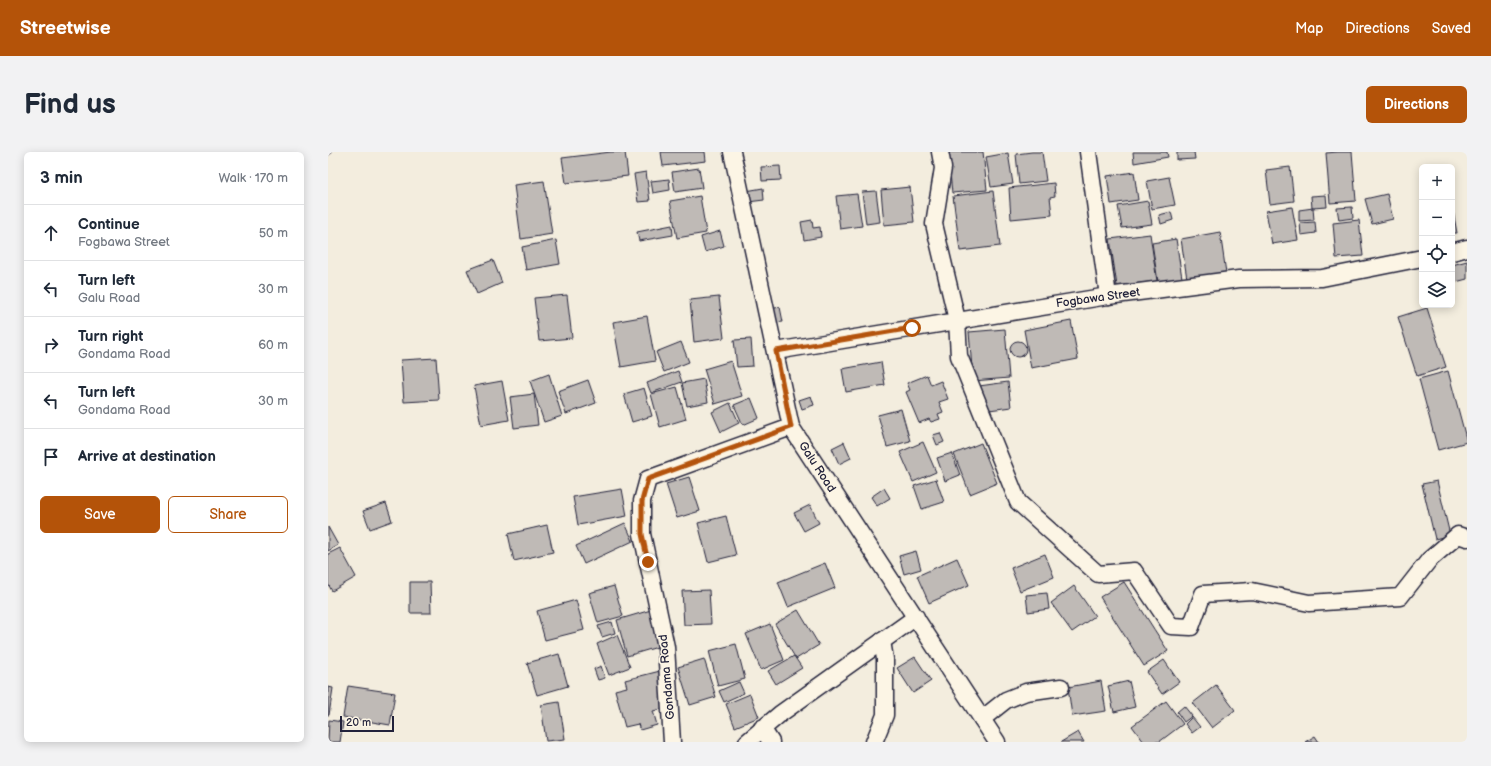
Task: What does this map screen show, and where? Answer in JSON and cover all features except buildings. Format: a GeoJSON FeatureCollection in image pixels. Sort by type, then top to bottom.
{"type":"FeatureCollection","features":[{"type":"Feature","properties":{"kind":"street","name":"Galu Road"},"geometry":{"type":"LineString","coordinates":[[732,152],[764,303],[776,351],[791,427],[997,742]]}},
{"type":"Feature","properties":{"kind":"street"},"geometry":{"type":"LineString","coordinates":[[940,152],[943,168],[934,224],[957,320],[959,356],[1018,502],[1098,574],[1134,571],[1172,626],[1191,627],[1203,594],[1252,591],[1310,603],[1400,597],[1429,560],[1458,535],[1467,538]]}},
{"type":"Feature","properties":{"kind":"street"},"geometry":{"type":"LineString","coordinates":[[1088,152],[1108,296]]}},
{"type":"Feature","properties":{"kind":"street"},"geometry":{"type":"LineString","coordinates":[[1455,251],[1467,248]]}},
{"type":"Feature","properties":{"kind":"street","name":"Fogbawa Street"},"geometry":{"type":"LineString","coordinates":[[776,351],[1108,296],[1239,279],[1322,278],[1419,259]]}},
{"type":"Feature","properties":{"kind":"street","name":"Gondama Road"},"geometry":{"type":"LineString","coordinates":[[672,742],[666,647],[642,534],[642,501],[648,479],[791,427]]}},
{"type":"Feature","properties":{"kind":"street"},"geometry":{"type":"LineString","coordinates":[[747,742],[762,728],[916,617]]}},
{"type":"Feature","properties":{"kind":"street"},"geometry":{"type":"LineString","coordinates":[[874,742],[885,715],[885,659],[882,641]]}},
{"type":"Feature","properties":{"kind":"street"},"geometry":{"type":"LineString","coordinates":[[982,719],[1006,700],[1026,692],[1061,688]]}},
{"type":"Feature","properties":{"kind":"street"},"geometry":{"type":"LineString","coordinates":[[762,728],[771,742]]}},
{"type":"Feature","properties":{"kind":"route"},"geometry":{"type":"LineString","coordinates":[[648,562],[642,534],[642,501],[648,479],[791,427],[776,351],[912,328]]}}]}
